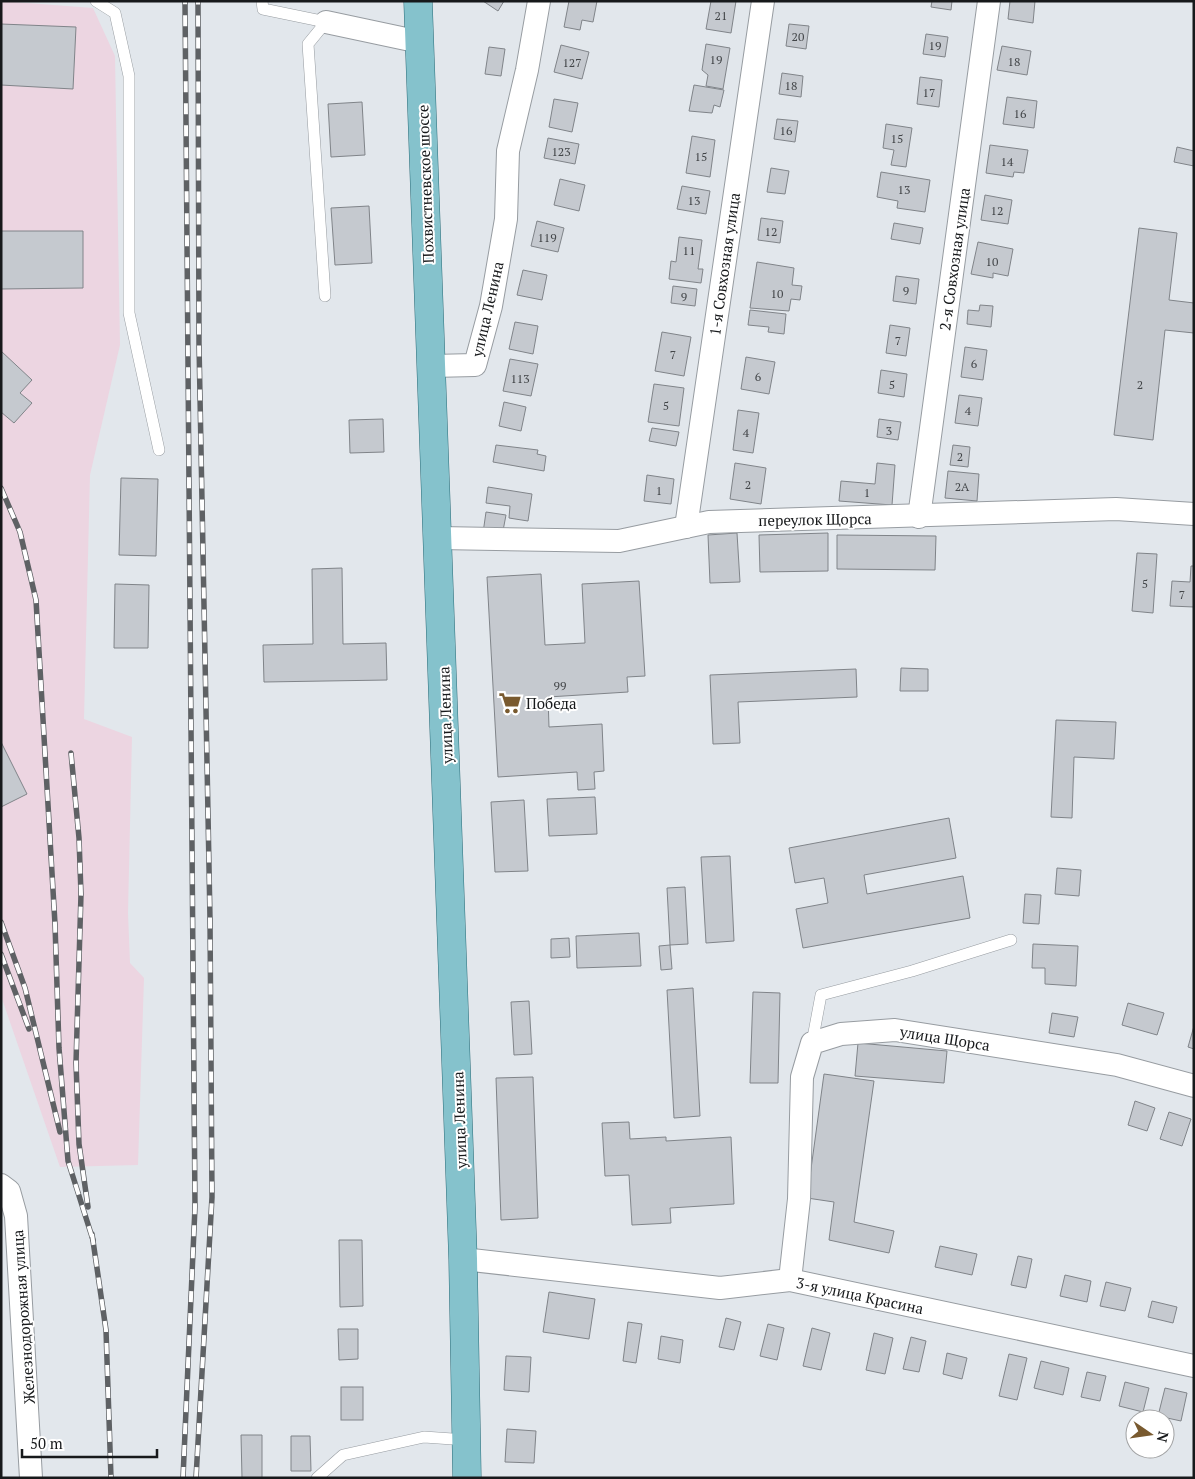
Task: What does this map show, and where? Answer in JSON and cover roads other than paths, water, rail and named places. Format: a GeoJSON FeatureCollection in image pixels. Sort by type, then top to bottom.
{"type":"FeatureCollection","features":[{"type":"Feature","properties":{"kind":"main road","name":"Похвистневское шоссе"},"geometry":{"type":"LineString","coordinates":[[418,1],[432,366]]}},
{"type":"Feature","properties":{"kind":"main road","name":"улица Ленина"},"geometry":{"type":"LineString","coordinates":[[432,366],[464,1258],[466,1478]]}},
{"type":"Feature","properties":{"kind":"street","name":"улица Ленина"},"geometry":{"type":"LineString","coordinates":[[432,366],[475,365],[491,306],[506,219],[508,150],[527,70],[539,1]]}},
{"type":"Feature","properties":{"kind":"street","name":"1-я Совхозная улица"},"geometry":{"type":"LineString","coordinates":[[686,527],[763,1]]}},
{"type":"Feature","properties":{"kind":"street","name":"2-я Совхозная улица"},"geometry":{"type":"LineString","coordinates":[[920,516],[989,1]]}},
{"type":"Feature","properties":{"kind":"street"},"geometry":{"type":"LineString","coordinates":[[326,22],[420,42]]}},
{"type":"Feature","properties":{"kind":"street","name":"переулок Щорса"},"geometry":{"type":"LineString","coordinates":[[439,538],[619,540],[709,522],[1116,509],[1194,514]]}},
{"type":"Feature","properties":{"kind":"street","name":"улица Щорса"},"geometry":{"type":"LineString","coordinates":[[812,1043],[840,1034],[895,1030],[1117,1065],[1194,1086]]}},
{"type":"Feature","properties":{"kind":"street"},"geometry":{"type":"LineString","coordinates":[[790,1280],[799,1199],[802,1077],[812,1043]]}},
{"type":"Feature","properties":{"kind":"street","name":"Железнодорожная улица"},"geometry":{"type":"LineString","coordinates":[[1,1185],[8,1191],[16,1216],[31,1478]]}},
{"type":"Feature","properties":{"kind":"street","name":"3-я улица Красина"},"geometry":{"type":"LineString","coordinates":[[464,1258],[720,1288],[790,1280],[1194,1366]]}},
{"type":"Feature","properties":{"kind":"lane"},"geometry":{"type":"LineString","coordinates":[[96,1],[115,13],[129,76],[129,313],[159,450]]}},
{"type":"Feature","properties":{"kind":"lane"},"geometry":{"type":"LineString","coordinates":[[262,1],[262,9],[326,22],[308,44],[325,296]]}},
{"type":"Feature","properties":{"kind":"lane"},"geometry":{"type":"LineString","coordinates":[[812,1043],[821,995],[912,971],[1011,940]]}},
{"type":"Feature","properties":{"kind":"lane"},"geometry":{"type":"LineString","coordinates":[[316,1478],[343,1455],[424,1437],[467,1440]]}},
{"type":"Feature","properties":{"kind":"railway"},"geometry":{"type":"LineString","coordinates":[[183,1478],[195,1207],[185,1]]}},
{"type":"Feature","properties":{"kind":"railway"},"geometry":{"type":"LineString","coordinates":[[196,1478],[212,1197],[210,919],[199,344],[198,1]]}},
{"type":"Feature","properties":{"kind":"railway"},"geometry":{"type":"LineString","coordinates":[[1,488],[20,532],[36,600],[55,924],[59,1048],[68,1161],[93,1240]]}},
{"type":"Feature","properties":{"kind":"railway"},"geometry":{"type":"LineString","coordinates":[[71,753],[79,838],[81,894],[76,1063],[79,1144],[88,1207]]}},
{"type":"Feature","properties":{"kind":"railway"},"geometry":{"type":"LineString","coordinates":[[1,922],[25,988],[60,1132]]}},
{"type":"Feature","properties":{"kind":"railway"},"geometry":{"type":"LineString","coordinates":[[1,954],[29,1029]]}},
{"type":"Feature","properties":{"kind":"railway"},"geometry":{"type":"LineString","coordinates":[[92,1234],[106,1330],[111,1478]]}},
{"type":"Feature","properties":{"kind":"place","name":"Победа"},"geometry":{"type":"Point","coordinates":[510,703]}}]}
